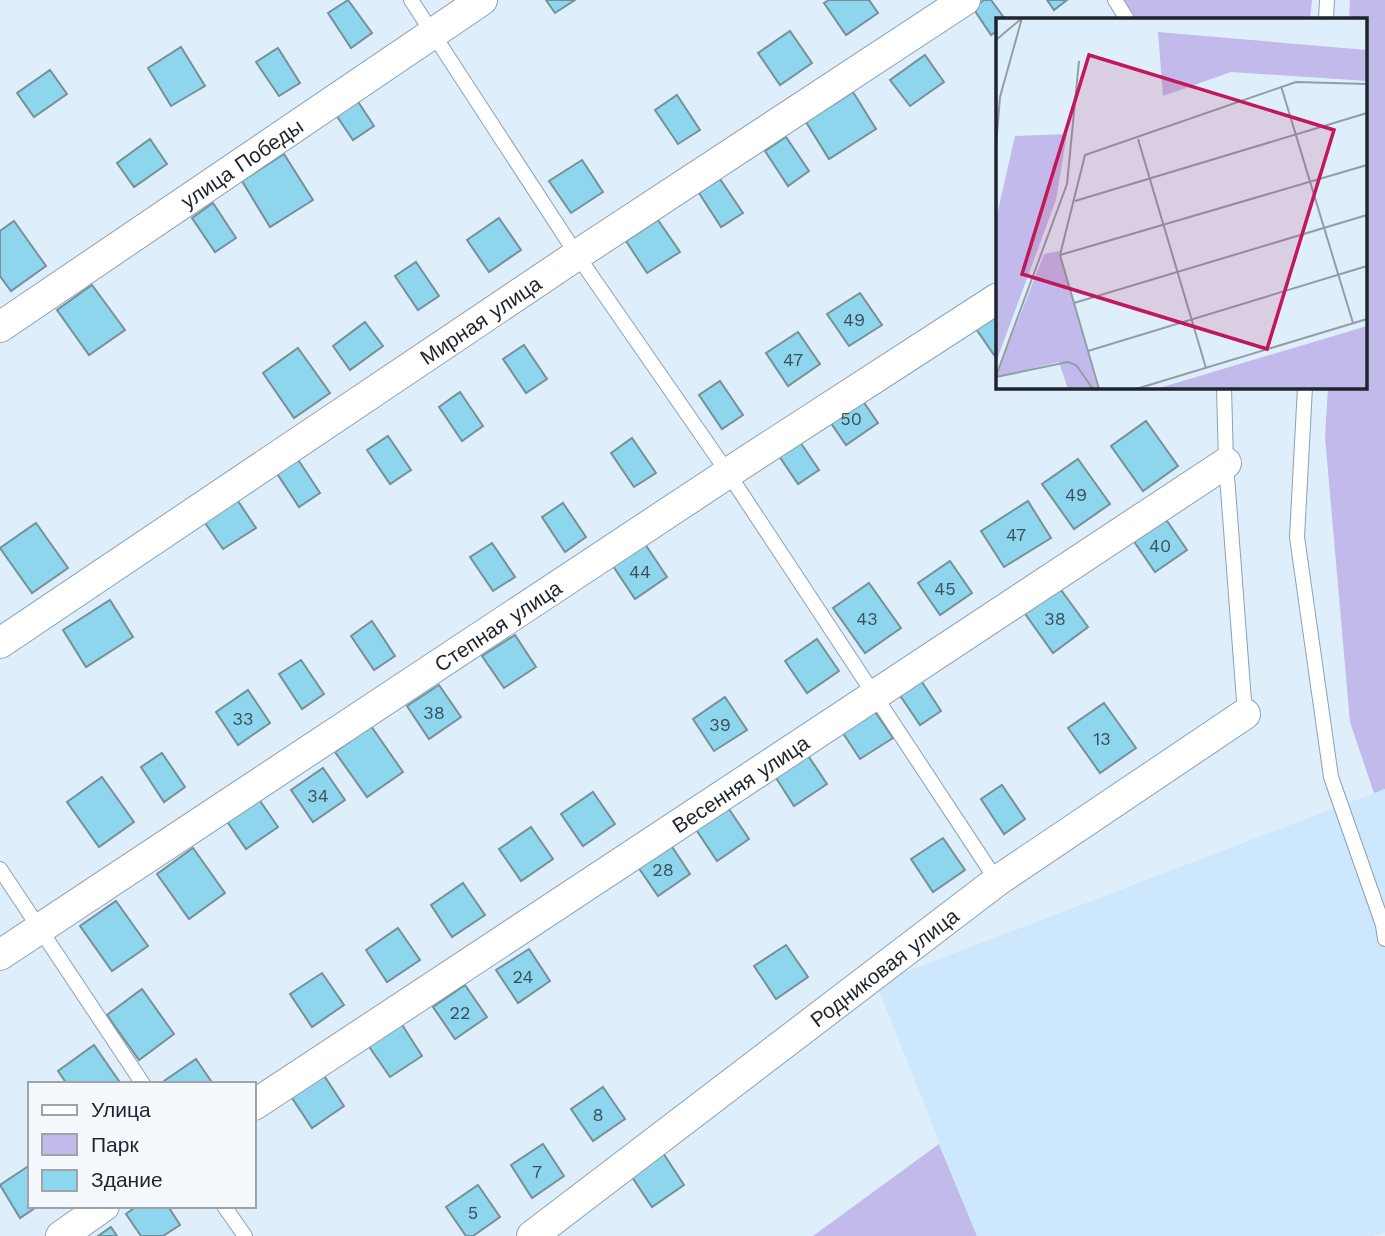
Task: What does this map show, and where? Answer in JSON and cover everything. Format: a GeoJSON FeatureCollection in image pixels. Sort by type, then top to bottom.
{"type":"FeatureCollection","features":[{"type":"Feature","properties":{"kind":"street","name":"улица Победы"},"geometry":{"type":"LineString","coordinates":[[0,327],[482,0]]}},
{"type":"Feature","properties":{"kind":"street","name":"Мирная улица"},"geometry":{"type":"LineString","coordinates":[[0,643],[577,255],[965,0]]}},
{"type":"Feature","properties":{"kind":"street","name":"Степная улица"},"geometry":{"type":"LineString","coordinates":[[0,955],[996,299]]}},
{"type":"Feature","properties":{"kind":"street","name":"Весенняя улица"},"geometry":{"type":"LineString","coordinates":[[256,1104],[1226,463]]}},
{"type":"Feature","properties":{"kind":"street","name":"Родниковая улица"},"geometry":{"type":"LineString","coordinates":[[532,1236],[997,881],[1245,714]]}},
{"type":"Feature","properties":{"kind":"street"},"geometry":{"type":"LineString","coordinates":[[61,1236],[101,1208]]}},
{"type":"Feature","properties":{"kind":"lane"},"geometry":{"type":"LineString","coordinates":[[411,0],[577,255],[727,474],[997,881]]}},
{"type":"Feature","properties":{"kind":"lane"},"geometry":{"type":"LineString","coordinates":[[1115,0],[1126,18]]}},
{"type":"Feature","properties":{"kind":"lane"},"geometry":{"type":"LineString","coordinates":[[1326,18],[1327,0]]}},
{"type":"Feature","properties":{"kind":"lane"},"geometry":{"type":"LineString","coordinates":[[1224,388],[1226,463],[1245,714]]}},
{"type":"Feature","properties":{"kind":"lane"},"geometry":{"type":"LineString","coordinates":[[1305,388],[1297,537],[1331,777],[1383,925],[1385,939]]}},
{"type":"Feature","properties":{"kind":"lane"},"geometry":{"type":"LineString","coordinates":[[0,869],[142,1082]]}},
{"type":"Feature","properties":{"kind":"lane"},"geometry":{"type":"LineString","coordinates":[[226,1208],[244,1236]]}},
{"type":"Feature","properties":{"kind":"shaded area"},"geometry":{"type":"Polygon","coordinates":[[[1385,789],[1385,1232],[1372,1236],[977,1236],[876,983],[1385,789]]]}},
{"type":"Feature","properties":{"kind":"green space"},"geometry":{"type":"Polygon","coordinates":[[[1118,0],[1312,0],[1310,18],[1129,18],[1118,0]]]}},
{"type":"Feature","properties":{"kind":"green space"},"geometry":{"type":"Polygon","coordinates":[[[1350,0],[1385,0],[1385,789],[1374,793],[1350,722],[1325,437],[1328,388],[1368,388],[1368,18],[1349,18],[1350,0]]]}},
{"type":"Feature","properties":{"kind":"green space"},"geometry":{"type":"Polygon","coordinates":[[[939,1144],[977,1236],[813,1236],[939,1144]]]}},
{"type":"Feature","properties":{"kind":"building"},"geometry":{"type":"Polygon","coordinates":[[[348,0],[372,33],[351,48],[328,13],[348,0]]]}},
{"type":"Feature","properties":{"kind":"building"},"geometry":{"type":"Polygon","coordinates":[[[546,0],[575,0],[555,13],[546,0]]]}},
{"type":"Feature","properties":{"kind":"building"},"geometry":{"type":"Polygon","coordinates":[[[829,0],[869,0],[878,13],[846,35],[824,3],[829,0]]]}},
{"type":"Feature","properties":{"kind":"building"},"geometry":{"type":"Polygon","coordinates":[[[984,0],[991,0],[1004,18],[996,18],[996,31],[991,35],[973,8],[984,0]]]}},
{"type":"Feature","properties":{"kind":"building"},"geometry":{"type":"Polygon","coordinates":[[[1047,0],[1067,0],[1054,10],[1047,0]]]}},
{"type":"Feature","properties":{"kind":"building"},"geometry":{"type":"Polygon","coordinates":[[[790,31],[812,63],[780,85],[758,53],[790,31]]]}},
{"type":"Feature","properties":{"kind":"building"},"geometry":{"type":"Polygon","coordinates":[[[181,47],[205,86],[171,106],[148,68],[181,47]]]}},
{"type":"Feature","properties":{"kind":"building"},"geometry":{"type":"Polygon","coordinates":[[[278,48],[300,83],[279,96],[256,62],[278,48]]]}},
{"type":"Feature","properties":{"kind":"building"},"geometry":{"type":"Polygon","coordinates":[[[925,55],[944,82],[910,106],[890,80],[925,55]]]}},
{"type":"Feature","properties":{"kind":"building"},"geometry":{"type":"Polygon","coordinates":[[[50,70],[67,94],[34,117],[17,93],[50,70]]]}},
{"type":"Feature","properties":{"kind":"building"},"geometry":{"type":"Polygon","coordinates":[[[351,91],[374,126],[353,140],[330,106],[351,91]]]}},
{"type":"Feature","properties":{"kind":"building"},"geometry":{"type":"Polygon","coordinates":[[[853,92],[876,129],[829,159],[806,122],[853,92]]]}},
{"type":"Feature","properties":{"kind":"building"},"geometry":{"type":"Polygon","coordinates":[[[677,95],[700,130],[678,144],[655,110],[677,95]]]}},
{"type":"Feature","properties":{"kind":"building"},"geometry":{"type":"Polygon","coordinates":[[[786,137],[809,171],[788,186],[765,151],[786,137]]]}},
{"type":"Feature","properties":{"kind":"building"},"geometry":{"type":"Polygon","coordinates":[[[150,139],[167,164],[134,187],[117,163],[150,139]]]}},
{"type":"Feature","properties":{"kind":"building"},"geometry":{"type":"Polygon","coordinates":[[[284,154],[313,200],[270,227],[242,181],[284,154]]]}},
{"type":"Feature","properties":{"kind":"building"},"geometry":{"type":"Polygon","coordinates":[[[582,160],[603,192],[571,213],[549,181],[582,160]]]}},
{"type":"Feature","properties":{"kind":"building"},"geometry":{"type":"Polygon","coordinates":[[[720,179],[743,213],[721,227],[699,193],[720,179]]]}},
{"type":"Feature","properties":{"kind":"building"},"geometry":{"type":"Polygon","coordinates":[[[213,203],[236,238],[215,252],[192,218],[213,203]]]}},
{"type":"Feature","properties":{"kind":"building"},"geometry":{"type":"Polygon","coordinates":[[[499,218],[521,250],[489,272],[467,240],[499,218]]]}},
{"type":"Feature","properties":{"kind":"building"},"geometry":{"type":"Polygon","coordinates":[[[658,220],[680,252],[647,273],[626,241],[658,220]]]}},
{"type":"Feature","properties":{"kind":"building"},"geometry":{"type":"Polygon","coordinates":[[[14,221],[46,266],[11,291],[0,276],[0,231],[14,221]]]}},
{"type":"Feature","properties":{"kind":"building"},"geometry":{"type":"Polygon","coordinates":[[[416,262],[439,296],[418,310],[395,276],[416,262]]]}},
{"type":"Feature","properties":{"kind":"building"},"geometry":{"type":"Polygon","coordinates":[[[92,285],[125,330],[89,355],[57,310],[92,285]]]}},
{"type":"Feature","properties":{"kind":"building"},"geometry":{"type":"Polygon","coordinates":[[[860,293],[882,325],[849,346],[827,314],[860,293]]]}},
{"type":"Feature","properties":{"kind":"building"},"geometry":{"type":"Polygon","coordinates":[[[996,306],[994,355],[972,323],[996,306]]]}},
{"type":"Feature","properties":{"kind":"building"},"geometry":{"type":"Polygon","coordinates":[[[365,322],[383,346],[350,370],[333,346],[365,322]]]}},
{"type":"Feature","properties":{"kind":"building"},"geometry":{"type":"Polygon","coordinates":[[[798,332],[820,364],[788,386],[766,353],[798,332]]]}},
{"type":"Feature","properties":{"kind":"building"},"geometry":{"type":"Polygon","coordinates":[[[524,345],[547,379],[526,393],[503,359],[524,345]]]}},
{"type":"Feature","properties":{"kind":"building"},"geometry":{"type":"Polygon","coordinates":[[[298,348],[330,393],[294,418],[263,373],[298,348]]]}},
{"type":"Feature","properties":{"kind":"building"},"geometry":{"type":"Polygon","coordinates":[[[720,381],[743,415],[722,429],[699,395],[720,381]]]}},
{"type":"Feature","properties":{"kind":"building"},"geometry":{"type":"Polygon","coordinates":[[[856,391],[878,423],[846,445],[824,413],[856,391]]]}},
{"type":"Feature","properties":{"kind":"building"},"geometry":{"type":"Polygon","coordinates":[[[460,392],[483,426],[462,441],[439,407],[460,392]]]}},
{"type":"Feature","properties":{"kind":"building"},"geometry":{"type":"Polygon","coordinates":[[[1146,421],[1178,466],[1143,491],[1111,446],[1146,421]]]}},
{"type":"Feature","properties":{"kind":"building"},"geometry":{"type":"Polygon","coordinates":[[[388,436],[411,470],[390,484],[367,450],[388,436]]]}},
{"type":"Feature","properties":{"kind":"building"},"geometry":{"type":"Polygon","coordinates":[[[796,436],[819,470],[798,484],[775,450],[796,436]]]}},
{"type":"Feature","properties":{"kind":"building"},"geometry":{"type":"Polygon","coordinates":[[[632,438],[656,473],[634,487],[611,453],[632,438]]]}},
{"type":"Feature","properties":{"kind":"building"},"geometry":{"type":"Polygon","coordinates":[[[297,458],[320,493],[299,507],[276,472],[297,458]]]}},
{"type":"Feature","properties":{"kind":"building"},"geometry":{"type":"Polygon","coordinates":[[[1078,459],[1110,504],[1074,529],[1042,484],[1078,459]]]}},
{"type":"Feature","properties":{"kind":"building"},"geometry":{"type":"Polygon","coordinates":[[[234,495],[256,528],[223,549],[201,517],[234,495]]]}},
{"type":"Feature","properties":{"kind":"building"},"geometry":{"type":"Polygon","coordinates":[[[1028,501],[1051,538],[1004,567],[981,531],[1028,501]]]}},
{"type":"Feature","properties":{"kind":"building"},"geometry":{"type":"Polygon","coordinates":[[[563,503],[586,537],[565,552],[542,517],[563,503]]]}},
{"type":"Feature","properties":{"kind":"building"},"geometry":{"type":"Polygon","coordinates":[[[1165,518],[1187,550],[1155,572],[1133,540],[1165,518]]]}},
{"type":"Feature","properties":{"kind":"building"},"geometry":{"type":"Polygon","coordinates":[[[36,523],[68,568],[32,593],[0,548],[36,523]]]}},
{"type":"Feature","properties":{"kind":"building"},"geometry":{"type":"Polygon","coordinates":[[[492,543],[515,577],[493,591],[470,557],[492,543]]]}},
{"type":"Feature","properties":{"kind":"building"},"geometry":{"type":"Polygon","coordinates":[[[645,544],[667,577],[635,599],[613,566],[645,544]]]}},
{"type":"Feature","properties":{"kind":"building"},"geometry":{"type":"Polygon","coordinates":[[[950,561],[972,593],[940,615],[918,583],[950,561]]]}},
{"type":"Feature","properties":{"kind":"building"},"geometry":{"type":"Polygon","coordinates":[[[869,583],[901,628],[865,653],[833,608],[869,583]]]}},
{"type":"Feature","properties":{"kind":"building"},"geometry":{"type":"Polygon","coordinates":[[[1056,583],[1088,627],[1053,653],[1021,608],[1056,583]]]}},
{"type":"Feature","properties":{"kind":"building"},"geometry":{"type":"Polygon","coordinates":[[[110,600],[133,637],[86,667],[63,630],[110,600]]]}},
{"type":"Feature","properties":{"kind":"building"},"geometry":{"type":"Polygon","coordinates":[[[372,621],[395,656],[374,670],[351,636],[372,621]]]}},
{"type":"Feature","properties":{"kind":"building"},"geometry":{"type":"Polygon","coordinates":[[[515,635],[536,667],[504,688],[482,656],[515,635]]]}},
{"type":"Feature","properties":{"kind":"building"},"geometry":{"type":"Polygon","coordinates":[[[817,639],[839,671],[807,693],[785,661],[817,639]]]}},
{"type":"Feature","properties":{"kind":"building"},"geometry":{"type":"Polygon","coordinates":[[[301,660],[324,694],[302,709],[279,674],[301,660]]]}},
{"type":"Feature","properties":{"kind":"building"},"geometry":{"type":"Polygon","coordinates":[[[918,676],[941,711],[920,725],[897,691],[918,676]]]}},
{"type":"Feature","properties":{"kind":"building"},"geometry":{"type":"Polygon","coordinates":[[[439,685],[461,717],[429,739],[407,706],[439,685]]]}},
{"type":"Feature","properties":{"kind":"building"},"geometry":{"type":"Polygon","coordinates":[[[248,690],[270,723],[238,745],[216,712],[248,690]]]}},
{"type":"Feature","properties":{"kind":"building"},"geometry":{"type":"Polygon","coordinates":[[[725,697],[747,730],[714,751],[693,719],[725,697]]]}},
{"type":"Feature","properties":{"kind":"building"},"geometry":{"type":"Polygon","coordinates":[[[1104,703],[1136,748],[1100,773],[1068,728],[1104,703]]]}},
{"type":"Feature","properties":{"kind":"building"},"geometry":{"type":"Polygon","coordinates":[[[871,706],[893,738],[860,759],[839,727],[871,706]]]}},
{"type":"Feature","properties":{"kind":"building"},"geometry":{"type":"Polygon","coordinates":[[[371,726],[403,772],[367,797],[335,752],[371,726]]]}},
{"type":"Feature","properties":{"kind":"building"},"geometry":{"type":"Polygon","coordinates":[[[805,751],[827,784],[794,806],[773,773],[805,751]]]}},
{"type":"Feature","properties":{"kind":"building"},"geometry":{"type":"Polygon","coordinates":[[[162,753],[185,787],[164,802],[141,767],[162,753]]]}},
{"type":"Feature","properties":{"kind":"building"},"geometry":{"type":"Polygon","coordinates":[[[323,768],[345,800],[313,822],[291,790],[323,768]]]}},
{"type":"Feature","properties":{"kind":"building"},"geometry":{"type":"Polygon","coordinates":[[[102,777],[134,822],[99,847],[67,802],[102,777]]]}},
{"type":"Feature","properties":{"kind":"building"},"geometry":{"type":"Polygon","coordinates":[[[1002,785],[1025,819],[1004,834],[981,799],[1002,785]]]}},
{"type":"Feature","properties":{"kind":"building"},"geometry":{"type":"Polygon","coordinates":[[[593,792],[615,824],[583,846],[561,814],[593,792]]]}},
{"type":"Feature","properties":{"kind":"building"},"geometry":{"type":"Polygon","coordinates":[[[256,795],[278,827],[246,849],[224,817],[256,795]]]}},
{"type":"Feature","properties":{"kind":"building"},"geometry":{"type":"Polygon","coordinates":[[[727,806],[749,839],[717,861],[695,828],[727,806]]]}},
{"type":"Feature","properties":{"kind":"building"},"geometry":{"type":"Polygon","coordinates":[[[531,827],[553,859],[521,881],[499,849],[531,827]]]}},
{"type":"Feature","properties":{"kind":"building"},"geometry":{"type":"Polygon","coordinates":[[[943,838],[965,870],[933,892],[911,859],[943,838]]]}},
{"type":"Feature","properties":{"kind":"building"},"geometry":{"type":"Polygon","coordinates":[[[669,842],[690,874],[658,896],[636,864],[669,842]]]}},
{"type":"Feature","properties":{"kind":"building"},"geometry":{"type":"Polygon","coordinates":[[[193,848],[225,893],[189,919],[157,874],[193,848]]]}},
{"type":"Feature","properties":{"kind":"building"},"geometry":{"type":"Polygon","coordinates":[[[463,883],[485,915],[452,937],[431,905],[463,883]]]}},
{"type":"Feature","properties":{"kind":"building"},"geometry":{"type":"Polygon","coordinates":[[[116,901],[148,946],[112,971],[80,926],[116,901]]]}},
{"type":"Feature","properties":{"kind":"building"},"geometry":{"type":"Polygon","coordinates":[[[398,928],[420,960],[387,982],[366,950],[398,928]]]}},
{"type":"Feature","properties":{"kind":"building"},"geometry":{"type":"Polygon","coordinates":[[[786,945],[808,977],[776,999],[754,966],[786,945]]]}},
{"type":"Feature","properties":{"kind":"building"},"geometry":{"type":"Polygon","coordinates":[[[529,949],[550,981],[518,1003],[496,970],[529,949]]]}},
{"type":"Feature","properties":{"kind":"building"},"geometry":{"type":"Polygon","coordinates":[[[322,973],[344,1005],[312,1027],[290,994],[322,973]]]}},
{"type":"Feature","properties":{"kind":"building"},"geometry":{"type":"Polygon","coordinates":[[[465,985],[487,1017],[455,1039],[433,1007],[465,985]]]}},
{"type":"Feature","properties":{"kind":"building"},"geometry":{"type":"Polygon","coordinates":[[[142,989],[174,1034],[139,1060],[107,1015],[142,989]]]}},
{"type":"Feature","properties":{"kind":"building"},"geometry":{"type":"Polygon","coordinates":[[[401,1023],[422,1056],[390,1077],[368,1045],[401,1023]]]}},
{"type":"Feature","properties":{"kind":"building"},"geometry":{"type":"Polygon","coordinates":[[[94,1045],[120,1082],[66,1082],[58,1071],[94,1045]]]}},
{"type":"Feature","properties":{"kind":"building"},"geometry":{"type":"Polygon","coordinates":[[[196,1059],[212,1082],[165,1082],[196,1059]]]}},
{"type":"Feature","properties":{"kind":"building"},"geometry":{"type":"Polygon","coordinates":[[[323,1074],[344,1106],[312,1128],[290,1095],[323,1074]]]}},
{"type":"Feature","properties":{"kind":"building"},"geometry":{"type":"Polygon","coordinates":[[[603,1087],[625,1119],[593,1141],[571,1109],[603,1087]]]}},
{"type":"Feature","properties":{"kind":"building"},"geometry":{"type":"Polygon","coordinates":[[[543,1144],[564,1176],[532,1198],[511,1165],[543,1144]]]}},
{"type":"Feature","properties":{"kind":"building"},"geometry":{"type":"Polygon","coordinates":[[[663,1153],[684,1185],[652,1207],[630,1174],[663,1153]]]}},
{"type":"Feature","properties":{"kind":"building"},"geometry":{"type":"Polygon","coordinates":[[[28,1166],[28,1208],[35,1208],[20,1218],[0,1185],[28,1166]]]}},
{"type":"Feature","properties":{"kind":"building"},"geometry":{"type":"Polygon","coordinates":[[[478,1185],[500,1217],[473,1236],[466,1236],[446,1207],[478,1185]]]}},
{"type":"Feature","properties":{"kind":"building"},"geometry":{"type":"Polygon","coordinates":[[[134,1208],[169,1208],[180,1225],[163,1236],[141,1236],[126,1214],[134,1208]]]}},
{"type":"Feature","properties":{"kind":"building"},"geometry":{"type":"Polygon","coordinates":[[[111,1227],[117,1236],[98,1236],[111,1227]]]}}]}
